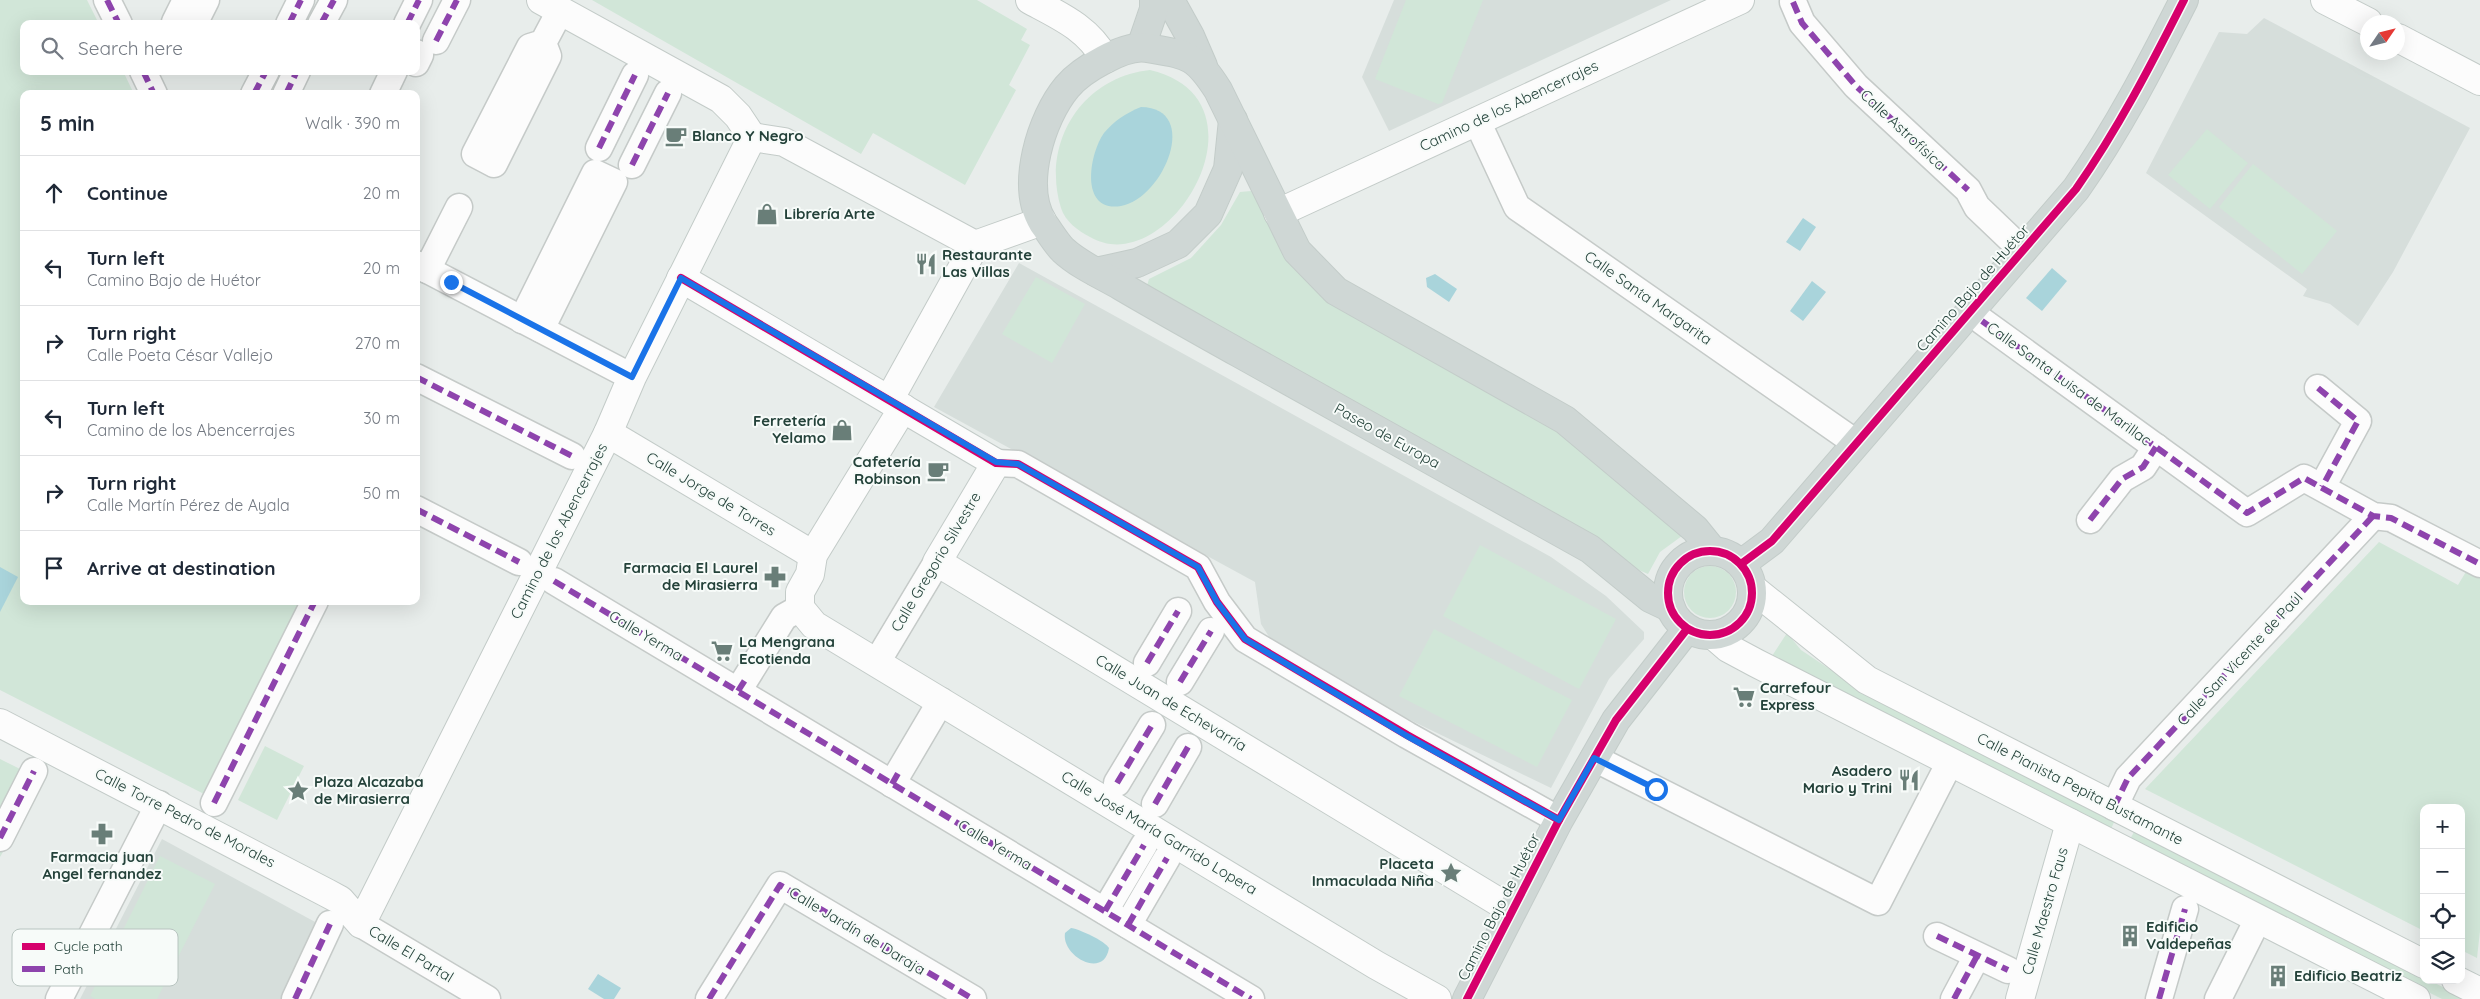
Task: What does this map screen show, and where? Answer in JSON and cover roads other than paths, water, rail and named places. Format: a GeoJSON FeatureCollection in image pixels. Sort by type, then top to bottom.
{"type":"FeatureCollection","features":[{"type":"Feature","properties":{"kind":"main road"},"geometry":{"type":"LineString","coordinates":[[1154,0],[1154,9],[1141,47],[1183,54],[1203,66]]}},
{"type":"Feature","properties":{"kind":"main road"},"geometry":{"type":"LineString","coordinates":[[1170,0],[1190,36],[1203,66],[1218,90],[1296,251],[1336,291],[1565,420],[1695,529],[1712,550]]}},
{"type":"Feature","properties":{"kind":"main road","name":"Camino Bajo de Huétor"},"geometry":{"type":"LineString","coordinates":[[1741,564],[1772,541],[2076,189],[2105,148],[2142,83],[2184,0]]}},
{"type":"Feature","properties":{"kind":"main road","name":"Paseo de Europa"},"geometry":{"type":"LineString","coordinates":[[1141,47],[1106,59],[1090,67],[1067,86],[1049,113],[1040,140],[1033,172],[1033,196],[1042,220],[1063,250],[1096,272],[1590,549],[1679,619]]}},
{"type":"Feature","properties":{"kind":"main road"},"geometry":{"type":"LineString","coordinates":[[1096,272],[1138,263],[1178,244],[1208,214],[1228,169],[1233,120]]}},
{"type":"Feature","properties":{"kind":"main road"},"geometry":{"type":"LineString","coordinates":[[1712,550],[1723,552],[1741,564],[1750,579],[1752,588],[1751,605],[1743,620],[1730,631],[1713,635],[1701,634],[1679,619],[1668,599],[1669,580],[1678,564],[1694,553],[1712,550]]}},
{"type":"Feature","properties":{"kind":"main road","name":"Camino Bajo de Huétor"},"geometry":{"type":"LineString","coordinates":[[1467,999],[1559,820],[1594,758],[1679,619]]}},
{"type":"Feature","properties":{"kind":"street"},"geometry":{"type":"LineString","coordinates":[[107,0],[117,20]]}},
{"type":"Feature","properties":{"kind":"street"},"geometry":{"type":"LineString","coordinates":[[176,20],[186,0]]}},
{"type":"Feature","properties":{"kind":"street"},"geometry":{"type":"LineString","coordinates":[[196,20],[206,0]]}},
{"type":"Feature","properties":{"kind":"street"},"geometry":{"type":"LineString","coordinates":[[291,20],[301,0]]}},
{"type":"Feature","properties":{"kind":"street"},"geometry":{"type":"LineString","coordinates":[[324,20],[334,0]]}},
{"type":"Feature","properties":{"kind":"street"},"geometry":{"type":"LineString","coordinates":[[410,20],[419,0]]}},
{"type":"Feature","properties":{"kind":"street"},"geometry":{"type":"LineString","coordinates":[[426,47],[457,0]]}},
{"type":"Feature","properties":{"kind":"street"},"geometry":{"type":"LineString","coordinates":[[1030,0],[1079,27],[1096,43],[1106,59]]}},
{"type":"Feature","properties":{"kind":"street","name":"Camino de los Abencerrajes"},"geometry":{"type":"LineString","coordinates":[[1278,213],[1740,0]]}},
{"type":"Feature","properties":{"kind":"street"},"geometry":{"type":"LineString","coordinates":[[2325,0],[2360,18]]}},
{"type":"Feature","properties":{"kind":"street","name":"Calle Astrofísica"},"geometry":{"type":"LineString","coordinates":[[1793,2],[1802,23],[1856,86],[1968,190],[1977,207],[2023,251]]}},
{"type":"Feature","properties":{"kind":"street"},"geometry":{"type":"LineString","coordinates":[[544,42],[550,5],[721,99],[738,116],[752,137],[784,142],[975,245]]}},
{"type":"Feature","properties":{"kind":"street"},"geometry":{"type":"LineString","coordinates":[[2405,42],[2480,81]]}},
{"type":"Feature","properties":{"kind":"street"},"geometry":{"type":"LineString","coordinates":[[145,75],[152,90]]}},
{"type":"Feature","properties":{"kind":"street"},"geometry":{"type":"LineString","coordinates":[[256,90],[264,75]]}},
{"type":"Feature","properties":{"kind":"street"},"geometry":{"type":"LineString","coordinates":[[288,90],[295,75]]}},
{"type":"Feature","properties":{"kind":"street"},"geometry":{"type":"LineString","coordinates":[[384,90],[392,75]]}},
{"type":"Feature","properties":{"kind":"street"},"geometry":{"type":"LineString","coordinates":[[402,90],[410,75]]}},
{"type":"Feature","properties":{"kind":"street"},"geometry":{"type":"LineString","coordinates":[[599,148],[636,75]]}},
{"type":"Feature","properties":{"kind":"street"},"geometry":{"type":"LineString","coordinates":[[632,165],[668,93]]}},
{"type":"Feature","properties":{"kind":"street","name":"Calle Santa Margarita"},"geometry":{"type":"LineString","coordinates":[[1477,121],[1517,207],[1856,443]]}},
{"type":"Feature","properties":{"kind":"street","name":"Camino de los Abencerrajes"},"geometry":{"type":"LineString","coordinates":[[361,924],[608,433],[632,377],[752,137]]}},
{"type":"Feature","properties":{"kind":"street"},"geometry":{"type":"LineString","coordinates":[[595,173],[614,182],[531,324],[595,173]]}},
{"type":"Feature","properties":{"kind":"street"},"geometry":{"type":"LineString","coordinates":[[459,207],[422,267],[632,377]]}},
{"type":"Feature","properties":{"kind":"street"},"geometry":{"type":"LineString","coordinates":[[743,684],[784,617],[800,608],[800,592],[810,574],[813,555],[896,404],[975,245],[1042,220]]}},
{"type":"Feature","properties":{"kind":"street"},"geometry":{"type":"LineString","coordinates":[[681,278],[996,462],[1018,464],[1198,567],[1217,602],[1245,639],[1407,736],[1559,820]]}},
{"type":"Feature","properties":{"kind":"street","name":"Calle Santa Luisa de Marillac"},"geometry":{"type":"LineString","coordinates":[[1982,321],[2248,513],[2304,478],[2373,516],[2391,518],[2480,564]]}},
{"type":"Feature","properties":{"kind":"street"},"geometry":{"type":"LineString","coordinates":[[420,379],[572,456]]}},
{"type":"Feature","properties":{"kind":"street"},"geometry":{"type":"LineString","coordinates":[[2318,388],[2358,420],[2322,487]]}},
{"type":"Feature","properties":{"kind":"street","name":"Calle Jorge de Torres"},"geometry":{"type":"LineString","coordinates":[[608,433],[813,555]]}},
{"type":"Feature","properties":{"kind":"street","name":"Calle Santa Luisa de Marillac"},"geometry":{"type":"LineString","coordinates":[[2090,520],[2122,479],[2143,467],[2156,447]]}},
{"type":"Feature","properties":{"kind":"street","name":"Calle Gregorio Silvestre"},"geometry":{"type":"LineString","coordinates":[[876,662],[996,462]]}},
{"type":"Feature","properties":{"kind":"street"},"geometry":{"type":"LineString","coordinates":[[420,511],[519,562]]}},
{"type":"Feature","properties":{"kind":"street","name":"Calle San Vicente de Paúl"},"geometry":{"type":"LineString","coordinates":[[2114,806],[2128,778],[2373,516]]}},
{"type":"Feature","properties":{"kind":"street","name":"Calle Juan de Echevarría"},"geometry":{"type":"LineString","coordinates":[[937,562],[1512,910]]}},
{"type":"Feature","properties":{"kind":"street","name":"Calle Yerma"},"geometry":{"type":"LineString","coordinates":[[554,581],[743,684],[896,777],[1105,911],[1251,999]]}},
{"type":"Feature","properties":{"kind":"street","name":"Calle Pianista Pepita Bustamante"},"geometry":{"type":"LineString","coordinates":[[1752,588],[1867,680],[2420,962]]}},
{"type":"Feature","properties":{"kind":"street"},"geometry":{"type":"LineString","coordinates":[[214,803],[313,605]]}},
{"type":"Feature","properties":{"kind":"street","name":"Calle José María Garrido Lopera"},"geometry":{"type":"LineString","coordinates":[[800,608],[814,625],[1376,965],[1436,999]]}},
{"type":"Feature","properties":{"kind":"street"},"geometry":{"type":"LineString","coordinates":[[1147,663],[1178,611]]}},
{"type":"Feature","properties":{"kind":"street"},"geometry":{"type":"LineString","coordinates":[[1180,682],[1211,631]]}},
{"type":"Feature","properties":{"kind":"street"},"geometry":{"type":"LineString","coordinates":[[1713,635],[1728,648],[1756,663],[2416,999]]}},
{"type":"Feature","properties":{"kind":"street"},"geometry":{"type":"LineString","coordinates":[[896,777],[941,702]]}},
{"type":"Feature","properties":{"kind":"street","name":"Calle Torre Pedro de Morales"},"geometry":{"type":"LineString","coordinates":[[0,723],[159,804],[340,900],[361,924]]}},
{"type":"Feature","properties":{"kind":"street"},"geometry":{"type":"LineString","coordinates":[[1117,783],[1152,725]]}},
{"type":"Feature","properties":{"kind":"street"},"geometry":{"type":"LineString","coordinates":[[1155,804],[1188,747]]}},
{"type":"Feature","properties":{"kind":"street"},"geometry":{"type":"LineString","coordinates":[[1594,758],[1878,902],[1950,762]]}},
{"type":"Feature","properties":{"kind":"street"},"geometry":{"type":"LineString","coordinates":[[0,838],[34,771]]}},
{"type":"Feature","properties":{"kind":"street"},"geometry":{"type":"LineString","coordinates":[[95,929],[159,804]]}},
{"type":"Feature","properties":{"kind":"street","name":"Calle Maestro Faus"},"geometry":{"type":"LineString","coordinates":[[2020,999],[2070,823]]}},
{"type":"Feature","properties":{"kind":"street"},"geometry":{"type":"LineString","coordinates":[[1105,911],[1144,845]]}},
{"type":"Feature","properties":{"kind":"street"},"geometry":{"type":"LineString","coordinates":[[1128,925],[1167,858]]}},
{"type":"Feature","properties":{"kind":"street","name":"Calle Jardín de Daraja"},"geometry":{"type":"LineString","coordinates":[[709,999],[780,885],[973,999]]}},
{"type":"Feature","properties":{"kind":"street"},"geometry":{"type":"LineString","coordinates":[[2159,999],[2185,909]]}},
{"type":"Feature","properties":{"kind":"street"},"geometry":{"type":"LineString","coordinates":[[2218,999],[2258,919]]}},
{"type":"Feature","properties":{"kind":"street"},"geometry":{"type":"LineString","coordinates":[[295,999],[330,924]]}},
{"type":"Feature","properties":{"kind":"street","name":"Calle El Partal"},"geometry":{"type":"LineString","coordinates":[[361,924],[487,999]]}},
{"type":"Feature","properties":{"kind":"street"},"geometry":{"type":"LineString","coordinates":[[1937,936],[2008,970]]}},
{"type":"Feature","properties":{"kind":"street"},"geometry":{"type":"LineString","coordinates":[[1954,999],[1977,956]]}},
{"type":"Feature","properties":{"kind":"street"},"geometry":{"type":"LineString","coordinates":[[2464,984],[2480,992]]}},
{"type":"Feature","properties":{"kind":"street"},"geometry":{"type":"LineString","coordinates":[[59,999],[66,986]]}},
{"type":"Feature","properties":{"kind":"water"},"geometry":{"type":"Polygon","coordinates":[[[1141,107],[1159,111],[1169,122],[1172,137],[1170,154],[1162,171],[1151,187],[1137,199],[1121,206],[1108,206],[1099,200],[1093,192],[1091,180],[1094,154],[1104,133],[1112,125],[1130,112],[1141,107]]]}},
{"type":"Feature","properties":{"kind":"water"},"geometry":{"type":"Polygon","coordinates":[[[1803,218],[1816,227],[1800,251],[1786,242],[1803,218]]]}},
{"type":"Feature","properties":{"kind":"water"},"geometry":{"type":"Polygon","coordinates":[[[2052,268],[2067,281],[2042,311],[2026,298],[2052,268]]]}},
{"type":"Feature","properties":{"kind":"water"},"geometry":{"type":"Polygon","coordinates":[[[1435,274],[1457,289],[1449,302],[1427,287],[1426,278],[1435,274]]]}},
{"type":"Feature","properties":{"kind":"water"},"geometry":{"type":"Polygon","coordinates":[[[1812,281],[1826,292],[1803,321],[1790,311],[1812,281]]]}},
{"type":"Feature","properties":{"kind":"water"},"geometry":{"type":"Polygon","coordinates":[[[0,567],[18,577],[0,612],[0,567]]]}},
{"type":"Feature","properties":{"kind":"water"},"geometry":{"type":"Polygon","coordinates":[[[1071,928],[1092,936],[1107,945],[1109,948],[1106,957],[1099,962],[1092,963],[1076,956],[1069,950],[1066,942],[1065,933],[1071,928]]]}},
{"type":"Feature","properties":{"kind":"water"},"geometry":{"type":"Polygon","coordinates":[[[598,974],[621,988],[614,999],[604,999],[588,989],[598,974]]]}},
{"type":"Feature","properties":{"kind":"place","name":"Blanco Y Negro"},"geometry":{"type":"Point","coordinates":[676,136]}},
{"type":"Feature","properties":{"kind":"place","name":"Librería Arte"},"geometry":{"type":"Point","coordinates":[767,214]}},
{"type":"Feature","properties":{"kind":"place","name":"Restaurante Las Villas"},"geometry":{"type":"Point","coordinates":[926,264]}},
{"type":"Feature","properties":{"kind":"place","name":"Ferretería Yelamo"},"geometry":{"type":"Point","coordinates":[842,430]}},
{"type":"Feature","properties":{"kind":"place","name":"Cafetería Robinson"},"geometry":{"type":"Point","coordinates":[938,471]}},
{"type":"Feature","properties":{"kind":"place","name":"Farmacia El Laurel de Mirasierra"},"geometry":{"type":"Point","coordinates":[775,577]}},
{"type":"Feature","properties":{"kind":"place","name":"La Mengrana Ecotienda"},"geometry":{"type":"Point","coordinates":[722,651]}},
{"type":"Feature","properties":{"kind":"place","name":"Carrefour Express"},"geometry":{"type":"Point","coordinates":[1744,697]}},
{"type":"Feature","properties":{"kind":"place","name":"Asadero Mario y Trini"},"geometry":{"type":"Point","coordinates":[1909,780]}},
{"type":"Feature","properties":{"kind":"place","name":"Plaza Alcazaba de Mirasierra"},"geometry":{"type":"Point","coordinates":[298,791]}},
{"type":"Feature","properties":{"kind":"place","name":"Farmacia juan Angel fernandez"},"geometry":{"type":"Point","coordinates":[102,834]}},
{"type":"Feature","properties":{"kind":"place","name":"Placeta Inmaculada Niña"},"geometry":{"type":"Point","coordinates":[1451,873]}},
{"type":"Feature","properties":{"kind":"place","name":"Edificio Valdepeñas"},"geometry":{"type":"Point","coordinates":[2130,936]}},
{"type":"Feature","properties":{"kind":"place","name":"Edificio Beatriz"},"geometry":{"type":"Point","coordinates":[2278,976]}}]}
